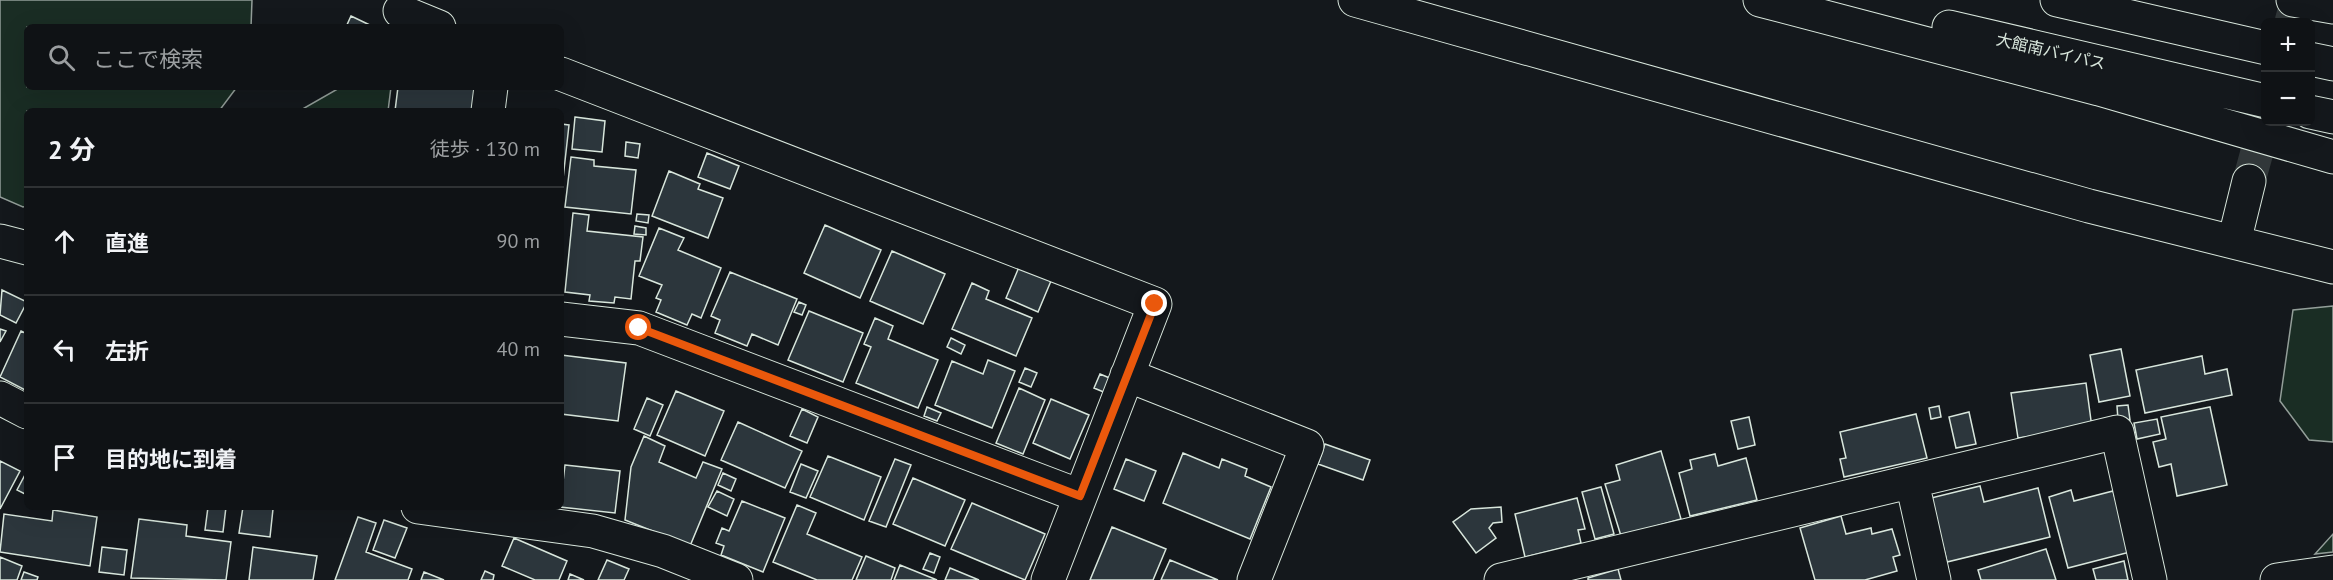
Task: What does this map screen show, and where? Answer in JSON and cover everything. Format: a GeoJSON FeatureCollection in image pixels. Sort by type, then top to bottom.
{"type":"FeatureCollection","features":[{"type":"Feature","properties":{"kind":"main road"},"geometry":{"type":"LineString","coordinates":[[1355,0],[2089,206],[2333,267]]}},
{"type":"Feature","properties":{"kind":"main road"},"geometry":{"type":"LineString","coordinates":[[1760,0],[2122,95],[2333,157]]}},
{"type":"Feature","properties":{"kind":"main road","name":"大館南バイパス"},"geometry":{"type":"LineString","coordinates":[[1836,0],[2261,100]]}},
{"type":"Feature","properties":{"kind":"main road"},"geometry":{"type":"LineString","coordinates":[[2057,0],[2261,47]]}},
{"type":"Feature","properties":{"kind":"main road"},"geometry":{"type":"LineString","coordinates":[[2293,0],[2333,7]]}},
{"type":"Feature","properties":{"kind":"main road"},"geometry":{"type":"LineString","coordinates":[[400,12],[431,24]]}},
{"type":"Feature","properties":{"kind":"main road"},"geometry":{"type":"LineString","coordinates":[[2315,60],[2333,64]]}},
{"type":"Feature","properties":{"kind":"main road"},"geometry":{"type":"LineString","coordinates":[[564,75],[1155,304],[1048,580]]}},
{"type":"Feature","properties":{"kind":"main road"},"geometry":{"type":"LineString","coordinates":[[488,108],[491,90]]}},
{"type":"Feature","properties":{"kind":"main road"},"geometry":{"type":"LineString","coordinates":[[2315,113],[2333,117]]}},
{"type":"Feature","properties":{"kind":"main road"},"geometry":{"type":"LineString","coordinates":[[2234,242],[2249,181]]}},
{"type":"Feature","properties":{"kind":"main road"},"geometry":{"type":"LineString","coordinates":[[0,241],[24,247]]}},
{"type":"Feature","properties":{"kind":"main road"},"geometry":{"type":"LineString","coordinates":[[564,319],[639,328],[1080,496]]}},
{"type":"Feature","properties":{"kind":"main road"},"geometry":{"type":"LineString","coordinates":[[1127,375],[1307,446],[1254,580]]}},
{"type":"Feature","properties":{"kind":"main road"},"geometry":{"type":"LineString","coordinates":[[0,398],[24,410]]}},
{"type":"Feature","properties":{"kind":"main road"},"geometry":{"type":"LineString","coordinates":[[1501,580],[2117,432],[2150,580]]}},
{"type":"Feature","properties":{"kind":"main road"},"geometry":{"type":"LineString","coordinates":[[1912,482],[1934,580]]}},
{"type":"Feature","properties":{"kind":"main road"},"geometry":{"type":"LineString","coordinates":[[444,510],[593,531],[663,551],[736,580]]}},
{"type":"Feature","properties":{"kind":"main road"},"geometry":{"type":"LineString","coordinates":[[2277,580],[2333,572]]}},
{"type":"Feature","properties":{"kind":"green space"},"geometry":{"type":"Polygon","coordinates":[[[0,0],[252,0],[251,24],[24,24],[24,90],[235,90],[221,108],[24,108],[24,207],[0,197],[0,0]]]}},
{"type":"Feature","properties":{"kind":"green space"},"geometry":{"type":"Polygon","coordinates":[[[336,90],[391,90],[388,108],[304,108],[336,90]]]}},
{"type":"Feature","properties":{"kind":"green space"},"geometry":{"type":"Polygon","coordinates":[[[2333,306],[2333,442],[2309,440],[2280,401],[2293,310],[2333,306]]]}},
{"type":"Feature","properties":{"kind":"green space"},"geometry":{"type":"Polygon","coordinates":[[[2333,534],[2333,552],[2315,554],[2333,534]]]}},
{"type":"Feature","properties":{"kind":"building"},"geometry":{"type":"Polygon","coordinates":[[[351,16],[368,24],[347,24],[351,16]]]}},
{"type":"Feature","properties":{"kind":"building"},"geometry":{"type":"Polygon","coordinates":[[[398,90],[476,90],[473,108],[395,108],[398,90]]]}},
{"type":"Feature","properties":{"kind":"building"},"geometry":{"type":"Polygon","coordinates":[[[575,117],[605,121],[602,152],[572,149],[575,117]]]}},
{"type":"Feature","properties":{"kind":"building"},"geometry":{"type":"Polygon","coordinates":[[[564,124],[569,125],[564,170],[564,124]]]}},
{"type":"Feature","properties":{"kind":"building"},"geometry":{"type":"Polygon","coordinates":[[[626,142],[640,144],[638,158],[625,156],[626,142]]]}},
{"type":"Feature","properties":{"kind":"building"},"geometry":{"type":"Polygon","coordinates":[[[707,153],[739,166],[730,189],[698,177],[707,153]]]}},
{"type":"Feature","properties":{"kind":"building"},"geometry":{"type":"Polygon","coordinates":[[[571,157],[594,160],[594,166],[636,170],[631,214],[565,207],[571,157]]]}},
{"type":"Feature","properties":{"kind":"building"},"geometry":{"type":"Polygon","coordinates":[[[669,171],[700,184],[698,189],[723,198],[708,238],[652,216],[669,171]]]}},
{"type":"Feature","properties":{"kind":"building"},"geometry":{"type":"Polygon","coordinates":[[[573,213],[589,215],[587,231],[643,237],[640,261],[635,261],[631,299],[615,297],[614,303],[589,301],[590,295],[565,292],[573,213]]]}},
{"type":"Feature","properties":{"kind":"building"},"geometry":{"type":"Polygon","coordinates":[[[637,214],[649,215],[648,223],[636,221],[637,214]]]}},
{"type":"Feature","properties":{"kind":"building"},"geometry":{"type":"Polygon","coordinates":[[[825,225],[881,250],[860,298],[804,273],[825,225]]]}},
{"type":"Feature","properties":{"kind":"building"},"geometry":{"type":"Polygon","coordinates":[[[635,226],[646,228],[646,235],[634,234],[635,226]]]}},
{"type":"Feature","properties":{"kind":"building"},"geometry":{"type":"Polygon","coordinates":[[[659,228],[684,238],[678,250],[721,268],[701,318],[692,314],[687,325],[656,312],[661,300],[656,298],[662,285],[639,276],[659,228]]]}},
{"type":"Feature","properties":{"kind":"building"},"geometry":{"type":"Polygon","coordinates":[[[892,251],[945,274],[923,324],[870,301],[892,251]]]}},
{"type":"Feature","properties":{"kind":"building"},"geometry":{"type":"Polygon","coordinates":[[[1019,267],[1051,281],[1038,312],[1006,298],[1019,267]]]}},
{"type":"Feature","properties":{"kind":"building"},"geometry":{"type":"Polygon","coordinates":[[[730,272],[797,299],[778,345],[752,334],[747,346],[715,333],[720,320],[711,316],[730,272]]]}},
{"type":"Feature","properties":{"kind":"building"},"geometry":{"type":"Polygon","coordinates":[[[972,283],[989,291],[986,299],[1032,318],[1016,356],[952,329],[972,283]]]}},
{"type":"Feature","properties":{"kind":"building"},"geometry":{"type":"Polygon","coordinates":[[[2,290],[24,301],[24,308],[16,323],[0,315],[2,290]]]}},
{"type":"Feature","properties":{"kind":"building"},"geometry":{"type":"Polygon","coordinates":[[[799,302],[806,305],[802,315],[794,312],[799,302]]]}},
{"type":"Feature","properties":{"kind":"building"},"geometry":{"type":"Polygon","coordinates":[[[809,311],[863,333],[843,382],[788,360],[809,311]]]}},
{"type":"Feature","properties":{"kind":"building"},"geometry":{"type":"Polygon","coordinates":[[[875,318],[893,326],[888,339],[938,360],[918,408],[856,383],[871,347],[864,344],[875,318]]]}},
{"type":"Feature","properties":{"kind":"building"},"geometry":{"type":"Polygon","coordinates":[[[0,329],[6,331],[0,342],[0,329]]]}},
{"type":"Feature","properties":{"kind":"building"},"geometry":{"type":"Polygon","coordinates":[[[21,331],[24,332],[24,389],[0,377],[21,331]]]}},
{"type":"Feature","properties":{"kind":"building"},"geometry":{"type":"Polygon","coordinates":[[[951,338],[965,345],[961,354],[947,347],[951,338]]]}},
{"type":"Feature","properties":{"kind":"building"},"geometry":{"type":"Polygon","coordinates":[[[2121,349],[2130,396],[2099,402],[2090,355],[2121,349]]]}},
{"type":"Feature","properties":{"kind":"building"},"geometry":{"type":"Polygon","coordinates":[[[564,355],[626,363],[618,421],[564,414],[564,355]]]}},
{"type":"Feature","properties":{"kind":"building"},"geometry":{"type":"Polygon","coordinates":[[[2202,356],[2205,374],[2227,369],[2232,395],[2145,413],[2136,370],[2202,356]]]}},
{"type":"Feature","properties":{"kind":"building"},"geometry":{"type":"Polygon","coordinates":[[[988,360],[1015,371],[992,428],[935,405],[952,361],[983,374],[988,360]]]}},
{"type":"Feature","properties":{"kind":"building"},"geometry":{"type":"Polygon","coordinates":[[[1025,368],[1037,373],[1031,387],[1019,382],[1025,368]]]}},
{"type":"Feature","properties":{"kind":"building"},"geometry":{"type":"Polygon","coordinates":[[[1100,374],[1112,379],[1106,393],[1094,388],[1100,374]]]}},
{"type":"Feature","properties":{"kind":"building"},"geometry":{"type":"Polygon","coordinates":[[[2086,383],[2092,428],[2018,438],[2011,393],[2086,383]]]}},
{"type":"Feature","properties":{"kind":"building"},"geometry":{"type":"Polygon","coordinates":[[[1019,388],[1045,400],[1023,454],[996,443],[1019,388]]]}},
{"type":"Feature","properties":{"kind":"building"},"geometry":{"type":"Polygon","coordinates":[[[676,391],[724,411],[705,456],[657,435],[676,391]]]}},
{"type":"Feature","properties":{"kind":"building"},"geometry":{"type":"Polygon","coordinates":[[[647,398],[663,405],[650,436],[634,429],[647,398]]]}},
{"type":"Feature","properties":{"kind":"building"},"geometry":{"type":"Polygon","coordinates":[[[1051,399],[1089,415],[1070,459],[1033,443],[1051,399]]]}},
{"type":"Feature","properties":{"kind":"building"},"geometry":{"type":"Polygon","coordinates":[[[2128,405],[2130,420],[2118,420],[2117,406],[2128,405]]]}},
{"type":"Feature","properties":{"kind":"building"},"geometry":{"type":"Polygon","coordinates":[[[1939,406],[1941,417],[1931,419],[1929,408],[1939,406]]]}},
{"type":"Feature","properties":{"kind":"building"},"geometry":{"type":"Polygon","coordinates":[[[927,407],[941,413],[937,421],[924,416],[927,407]]]}},
{"type":"Feature","properties":{"kind":"building"},"geometry":{"type":"Polygon","coordinates":[[[2210,407],[2227,485],[2177,496],[2171,464],[2159,467],[2153,442],[2166,439],[2161,417],[2210,407]]]}},
{"type":"Feature","properties":{"kind":"building"},"geometry":{"type":"Polygon","coordinates":[[[802,409],[818,417],[807,443],[790,436],[802,409]]]}},
{"type":"Feature","properties":{"kind":"building"},"geometry":{"type":"Polygon","coordinates":[[[1969,412],[1976,444],[1956,448],[1949,417],[1969,412]]]}},
{"type":"Feature","properties":{"kind":"building"},"geometry":{"type":"Polygon","coordinates":[[[1916,414],[1927,458],[1844,477],[1840,459],[1846,458],[1840,432],[1916,414]]]}},
{"type":"Feature","properties":{"kind":"building"},"geometry":{"type":"Polygon","coordinates":[[[1749,417],[1755,445],[1738,449],[1731,421],[1749,417]]]}},
{"type":"Feature","properties":{"kind":"building"},"geometry":{"type":"Polygon","coordinates":[[[2157,419],[2160,434],[2137,439],[2134,423],[2157,419]]]}},
{"type":"Feature","properties":{"kind":"building"},"geometry":{"type":"Polygon","coordinates":[[[738,422],[802,451],[785,488],[721,460],[738,422]]]}},
{"type":"Feature","properties":{"kind":"building"},"geometry":{"type":"Polygon","coordinates":[[[644,436],[665,446],[659,462],[696,478],[703,462],[722,469],[690,546],[625,520],[631,467],[644,436]]]}},
{"type":"Feature","properties":{"kind":"building"},"geometry":{"type":"Polygon","coordinates":[[[1325,444],[1370,460],[1363,480],[1318,464],[1325,444]]]}},
{"type":"Feature","properties":{"kind":"building"},"geometry":{"type":"Polygon","coordinates":[[[1661,451],[1681,519],[1621,536],[1605,484],[1620,480],[1616,465],[1661,451]]]}},
{"type":"Feature","properties":{"kind":"building"},"geometry":{"type":"Polygon","coordinates":[[[1183,453],[1219,468],[1222,459],[1247,469],[1245,476],[1271,487],[1250,539],[1163,503],[1183,453]]]}},
{"type":"Feature","properties":{"kind":"building"},"geometry":{"type":"Polygon","coordinates":[[[1715,454],[1718,466],[1746,458],[1757,500],[1690,516],[1679,473],[1692,469],[1690,460],[1715,454]]]}},
{"type":"Feature","properties":{"kind":"building"},"geometry":{"type":"Polygon","coordinates":[[[828,456],[881,477],[864,520],[810,497],[828,456]]]}},
{"type":"Feature","properties":{"kind":"building"},"geometry":{"type":"Polygon","coordinates":[[[895,459],[911,465],[886,527],[869,521],[895,459]]]}},
{"type":"Feature","properties":{"kind":"building"},"geometry":{"type":"Polygon","coordinates":[[[1126,459],[1156,471],[1144,501],[1114,489],[1126,459]]]}},
{"type":"Feature","properties":{"kind":"building"},"geometry":{"type":"Polygon","coordinates":[[[0,461],[20,471],[0,509],[0,461]]]}},
{"type":"Feature","properties":{"kind":"building"},"geometry":{"type":"Polygon","coordinates":[[[801,464],[818,471],[806,498],[790,492],[801,464]]]}},
{"type":"Feature","properties":{"kind":"building"},"geometry":{"type":"Polygon","coordinates":[[[565,465],[620,471],[615,513],[564,507],[565,465]]]}},
{"type":"Feature","properties":{"kind":"building"},"geometry":{"type":"Polygon","coordinates":[[[723,473],[736,479],[731,491],[718,485],[723,473]]]}},
{"type":"Feature","properties":{"kind":"building"},"geometry":{"type":"Polygon","coordinates":[[[24,477],[24,494],[17,490],[24,477]]]}},
{"type":"Feature","properties":{"kind":"building"},"geometry":{"type":"Polygon","coordinates":[[[913,478],[965,500],[945,546],[893,524],[913,478]]]}},
{"type":"Feature","properties":{"kind":"building"},"geometry":{"type":"Polygon","coordinates":[[[1980,486],[1984,502],[2038,488],[2050,537],[1947,562],[1931,498],[1980,486]]]}},
{"type":"Feature","properties":{"kind":"building"},"geometry":{"type":"Polygon","coordinates":[[[1601,487],[1614,534],[1595,539],[1582,492],[1601,487]]]}},
{"type":"Feature","properties":{"kind":"building"},"geometry":{"type":"Polygon","coordinates":[[[2071,490],[2074,501],[2113,491],[2130,552],[2068,568],[2049,497],[2071,490]]]}},
{"type":"Feature","properties":{"kind":"building"},"geometry":{"type":"Polygon","coordinates":[[[717,491],[734,499],[727,516],[708,507],[717,491]]]}},
{"type":"Feature","properties":{"kind":"building"},"geometry":{"type":"Polygon","coordinates":[[[1577,498],[1585,529],[1578,530],[1581,543],[1525,557],[1515,514],[1577,498]]]}},
{"type":"Feature","properties":{"kind":"building"},"geometry":{"type":"Polygon","coordinates":[[[742,501],[785,518],[763,572],[721,555],[724,546],[716,543],[722,528],[729,531],[742,501]]]}},
{"type":"Feature","properties":{"kind":"building"},"geometry":{"type":"Polygon","coordinates":[[[972,503],[1045,534],[1025,580],[951,549],[972,503]]]}},
{"type":"Feature","properties":{"kind":"building"},"geometry":{"type":"Polygon","coordinates":[[[797,505],[816,513],[807,534],[862,557],[852,580],[817,580],[773,562],[797,505]]]}},
{"type":"Feature","properties":{"kind":"building"},"geometry":{"type":"Polygon","coordinates":[[[1501,507],[1502,522],[1493,523],[1489,528],[1496,538],[1476,553],[1453,522],[1471,509],[1501,507]]]}},
{"type":"Feature","properties":{"kind":"building"},"geometry":{"type":"Polygon","coordinates":[[[53,510],[97,517],[90,566],[0,552],[4,514],[52,521],[53,510]]]}},
{"type":"Feature","properties":{"kind":"building"},"geometry":{"type":"Polygon","coordinates":[[[208,510],[226,510],[223,532],[205,530],[208,510]]]}},
{"type":"Feature","properties":{"kind":"building"},"geometry":{"type":"Polygon","coordinates":[[[243,510],[273,510],[270,537],[239,533],[243,510]]]}},
{"type":"Feature","properties":{"kind":"building"},"geometry":{"type":"Polygon","coordinates":[[[1841,516],[1846,534],[1871,528],[1872,534],[1892,529],[1900,555],[1893,557],[1897,571],[1865,580],[1815,580],[1800,528],[1841,516]]]}},
{"type":"Feature","properties":{"kind":"building"},"geometry":{"type":"Polygon","coordinates":[[[358,517],[376,523],[366,552],[412,569],[408,580],[335,580],[358,517]]]}},
{"type":"Feature","properties":{"kind":"building"},"geometry":{"type":"Polygon","coordinates":[[[139,519],[187,525],[186,536],[231,542],[226,580],[131,578],[139,519]]]}},
{"type":"Feature","properties":{"kind":"building"},"geometry":{"type":"Polygon","coordinates":[[[384,520],[407,528],[395,558],[373,550],[384,520]]]}},
{"type":"Feature","properties":{"kind":"building"},"geometry":{"type":"Polygon","coordinates":[[[1112,527],[1166,549],[1153,580],[1090,580],[1112,527]]]}},
{"type":"Feature","properties":{"kind":"building"},"geometry":{"type":"Polygon","coordinates":[[[514,538],[567,561],[559,580],[535,580],[502,566],[514,538]]]}},
{"type":"Feature","properties":{"kind":"building"},"geometry":{"type":"Polygon","coordinates":[[[102,547],[127,550],[124,575],[99,572],[102,547]]]}},
{"type":"Feature","properties":{"kind":"building"},"geometry":{"type":"Polygon","coordinates":[[[253,547],[317,556],[313,580],[249,580],[253,547]]]}},
{"type":"Feature","properties":{"kind":"building"},"geometry":{"type":"Polygon","coordinates":[[[2046,549],[2056,580],[1981,580],[1978,570],[2046,549]]]}},
{"type":"Feature","properties":{"kind":"building"},"geometry":{"type":"Polygon","coordinates":[[[930,553],[940,557],[934,573],[923,569],[930,553]]]}},
{"type":"Feature","properties":{"kind":"building"},"geometry":{"type":"Polygon","coordinates":[[[866,556],[895,568],[891,580],[856,580],[866,556]]]}},
{"type":"Feature","properties":{"kind":"building"},"geometry":{"type":"Polygon","coordinates":[[[0,557],[22,566],[17,580],[0,580],[0,557]]]}},
{"type":"Feature","properties":{"kind":"building"},"geometry":{"type":"Polygon","coordinates":[[[607,560],[629,569],[624,580],[598,580],[607,560]]]}},
{"type":"Feature","properties":{"kind":"building"},"geometry":{"type":"Polygon","coordinates":[[[1170,560],[1218,580],[1161,580],[1170,560]]]}},
{"type":"Feature","properties":{"kind":"building"},"geometry":{"type":"Polygon","coordinates":[[[2124,561],[2128,580],[2096,580],[2093,569],[2124,561]]]}},
{"type":"Feature","properties":{"kind":"building"},"geometry":{"type":"Polygon","coordinates":[[[900,565],[937,580],[894,580],[900,565]]]}},
{"type":"Feature","properties":{"kind":"building"},"geometry":{"type":"Polygon","coordinates":[[[950,568],[979,580],[945,580],[950,568]]]}},
{"type":"Feature","properties":{"kind":"building"},"geometry":{"type":"Polygon","coordinates":[[[1618,569],[1621,580],[1588,580],[1588,578],[1618,569]]]}},
{"type":"Feature","properties":{"kind":"building"},"geometry":{"type":"Polygon","coordinates":[[[485,571],[494,575],[493,580],[481,580],[485,571]]]}},
{"type":"Feature","properties":{"kind":"building"},"geometry":{"type":"Polygon","coordinates":[[[24,572],[38,577],[37,580],[21,580],[24,572]]]}},
{"type":"Feature","properties":{"kind":"building"},"geometry":{"type":"Polygon","coordinates":[[[424,572],[444,580],[421,580],[424,572]]]}},
{"type":"Feature","properties":{"kind":"building"},"geometry":{"type":"Polygon","coordinates":[[[570,574],[584,580],[568,580],[570,574]]]}},
{"type":"Feature","properties":{"kind":"tunnel"},"geometry":{"type":"LineString","coordinates":[[2292,18],[2297,0]]}},
{"type":"Feature","properties":{"kind":"tunnel"},"geometry":{"type":"LineString","coordinates":[[2249,181],[2264,126]]}},
{"type":"Feature","properties":{"kind":"route"},"geometry":{"type":"LineString","coordinates":[[639,328],[1080,496],[1155,304]]}}]}
